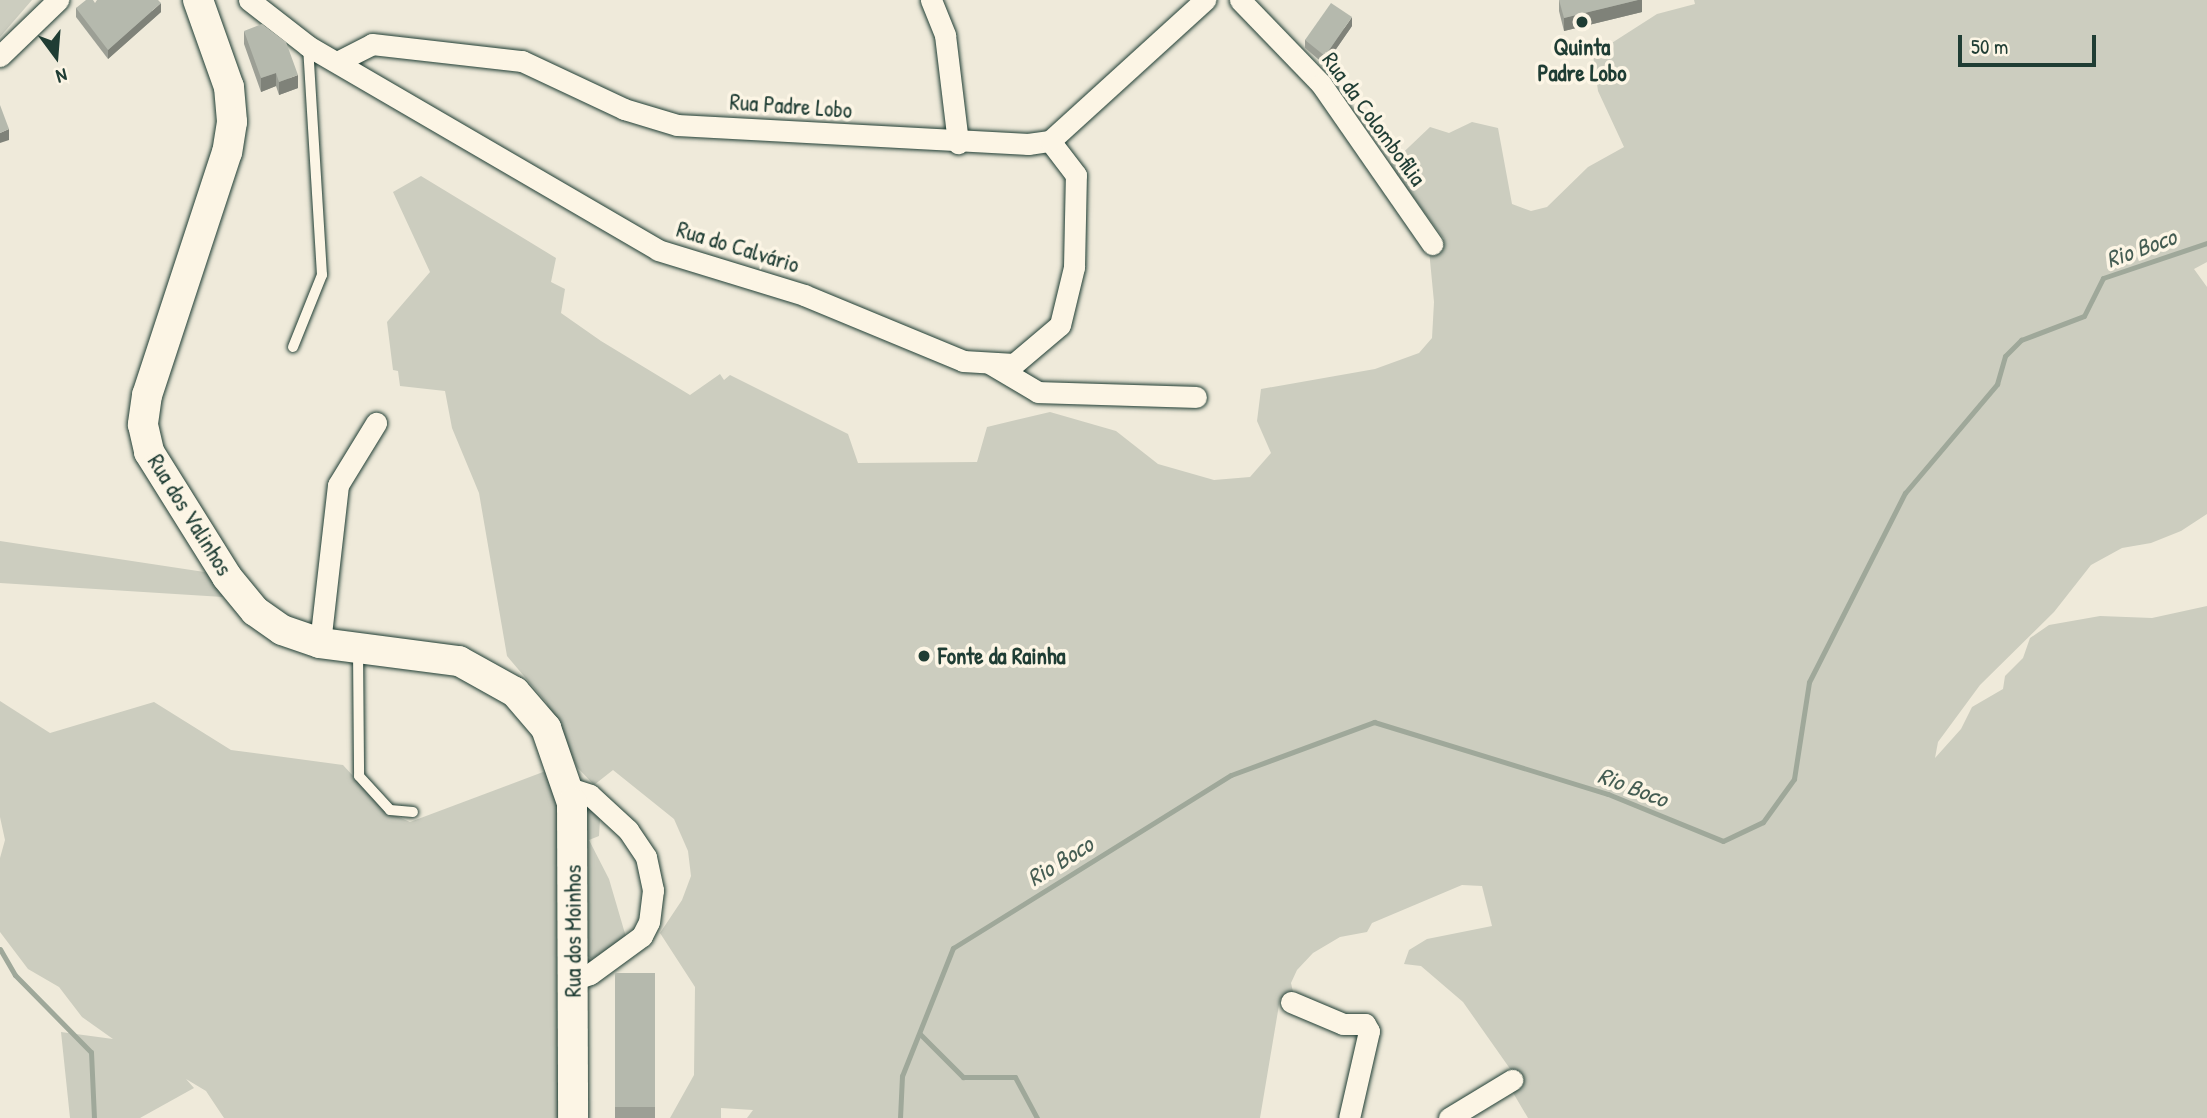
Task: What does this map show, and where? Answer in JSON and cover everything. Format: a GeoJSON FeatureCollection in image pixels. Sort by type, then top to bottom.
{"type":"FeatureCollection","features":[{"type":"Feature","properties":{"kind":"main road","name":"Rua dos Valinhos"},"geometry":{"type":"LineString","coordinates":[[198,0],[227,80],[233,122],[227,152],[147,394],[146,441],[184,514],[256,611],[290,635],[320,643],[358,644],[429,653],[484,672],[515,692],[537,715],[555,747]]}},
{"type":"Feature","properties":{"kind":"main road","name":"Rua dos Moinhos"},"geometry":{"type":"LineString","coordinates":[[555,747],[569,788],[573,1118]]}},
{"type":"Feature","properties":{"kind":"street"},"geometry":{"type":"LineString","coordinates":[[0,56],[58,0]]}},
{"type":"Feature","properties":{"kind":"street","name":"Rua do Calvário"},"geometry":{"type":"LineString","coordinates":[[249,0],[308,46],[658,250],[804,295],[964,361],[1014,364],[1060,325],[1074,267],[1076,175],[1050,141]]}},
{"type":"Feature","properties":{"kind":"street"},"geometry":{"type":"LineString","coordinates":[[931,0],[945,35],[958,143]]}},
{"type":"Feature","properties":{"kind":"street"},"geometry":{"type":"LineString","coordinates":[[1050,141],[1205,0]]}},
{"type":"Feature","properties":{"kind":"street","name":"Rua da Colombofilia"},"geometry":{"type":"LineString","coordinates":[[1240,0],[1321,84],[1432,244]]}},
{"type":"Feature","properties":{"kind":"street","name":"Rua Padre Lobo"},"geometry":{"type":"LineString","coordinates":[[337,62],[372,44],[522,61],[624,109],[677,125],[958,143],[1050,141]]}},
{"type":"Feature","properties":{"kind":"street"},"geometry":{"type":"LineString","coordinates":[[988,362],[1038,393],[1196,397]]}},
{"type":"Feature","properties":{"kind":"street"},"geometry":{"type":"LineString","coordinates":[[320,643],[338,485],[376,424]]}},
{"type":"Feature","properties":{"kind":"street"},"geometry":{"type":"LineString","coordinates":[[569,788],[590,795],[628,830],[646,857],[653,890],[649,922],[642,936],[590,974],[573,980]]}},
{"type":"Feature","properties":{"kind":"street"},"geometry":{"type":"LineString","coordinates":[[1292,1002],[1343,1024],[1365,1024],[1369,1031],[1349,1118]]}},
{"type":"Feature","properties":{"kind":"street"},"geometry":{"type":"LineString","coordinates":[[1449,1118],[1512,1080]]}},
{"type":"Feature","properties":{"kind":"lane"},"geometry":{"type":"LineString","coordinates":[[293,347],[322,275],[308,46]]}},
{"type":"Feature","properties":{"kind":"lane"},"geometry":{"type":"LineString","coordinates":[[358,644],[359,776],[390,810],[413,812]]}},
{"type":"Feature","properties":{"kind":"shaded area"},"geometry":{"type":"Polygon","coordinates":[[[0,0],[32,0],[0,37],[0,0]]]}},
{"type":"Feature","properties":{"kind":"shaded area"},"geometry":{"type":"Polygon","coordinates":[[[1694,0],[2207,0],[2207,262],[2194,269],[2207,287],[2207,514],[2181,531],[2151,543],[2122,548],[2091,565],[2054,612],[1980,685],[1938,742],[1935,758],[1961,729],[1972,707],[2003,689],[2005,676],[2023,658],[2030,638],[2049,625],[2100,616],[2152,618],[2207,606],[2207,1118],[1528,1118],[1512,1091],[1520,1089],[1513,1073],[1463,1002],[1421,966],[1404,964],[1409,950],[1427,939],[1492,926],[1482,886],[1462,885],[1372,923],[1367,932],[1340,937],[1313,953],[1297,970],[1291,983],[1294,996],[1280,999],[1260,1118],[747,1118],[753,1110],[721,1108],[721,1118],[670,1118],[694,1075],[695,987],[660,933],[682,900],[691,876],[688,851],[674,819],[613,770],[594,785],[577,767],[546,702],[507,656],[479,493],[452,428],[445,391],[400,386],[398,371],[393,370],[387,322],[430,272],[393,192],[421,176],[556,258],[551,282],[565,289],[561,313],[601,341],[690,395],[720,374],[724,380],[730,375],[848,434],[858,463],[977,462],[987,427],[1050,412],[1116,431],[1158,464],[1214,480],[1250,477],[1271,453],[1257,421],[1261,389],[1375,369],[1419,353],[1432,338],[1434,302],[1429,250],[1444,239],[1390,165],[1430,127],[1449,133],[1472,122],[1498,128],[1512,204],[1531,211],[1547,207],[1588,167],[1624,147],[1598,91],[1593,55],[1657,14],[1695,4],[1694,0]]]}},
{"type":"Feature","properties":{"kind":"shaded area"},"geometry":{"type":"Polygon","coordinates":[[[0,541],[211,573],[223,597],[0,583],[0,541]]]}},
{"type":"Feature","properties":{"kind":"shaded area"},"geometry":{"type":"Polygon","coordinates":[[[0,701],[50,733],[154,702],[231,750],[343,765],[385,811],[410,822],[551,769],[566,793],[561,1118],[224,1118],[206,1091],[186,1079],[194,1088],[140,1118],[70,1118],[61,1032],[113,1039],[82,1017],[59,987],[28,969],[0,932],[0,858],[5,840],[0,817],[0,701]]]}},
{"type":"Feature","properties":{"kind":"shaded area"},"geometry":{"type":"Polygon","coordinates":[[[595,809],[607,817],[600,819],[599,836],[589,840],[609,879],[626,937],[592,959],[587,956],[585,814],[595,809]]]}},
{"type":"Feature","properties":{"kind":"building"},"geometry":{"type":"Polygon","coordinates":[[[86,0],[93,0],[95,3],[97,0],[158,0],[161,3],[108,50],[76,8],[86,0]]]}},
{"type":"Feature","properties":{"kind":"building"},"geometry":{"type":"Polygon","coordinates":[[[1559,0],[1638,0],[1564,18],[1559,0]]]}},
{"type":"Feature","properties":{"kind":"building"},"geometry":{"type":"Polygon","coordinates":[[[1331,3],[1352,17],[1325,56],[1305,40],[1331,3]]]}},
{"type":"Feature","properties":{"kind":"building"},"geometry":{"type":"Polygon","coordinates":[[[262,24],[286,42],[298,75],[279,82],[276,73],[261,78],[244,31],[262,24]]]}},
{"type":"Feature","properties":{"kind":"building"},"geometry":{"type":"Polygon","coordinates":[[[0,105],[9,129],[0,133],[0,105]]]}},
{"type":"Feature","properties":{"kind":"building"},"geometry":{"type":"Polygon","coordinates":[[[615,973],[655,973],[655,1107],[615,1107],[615,973]]]}},
{"type":"Feature","properties":{"kind":"waterway","name":"Rio Boco"},"geometry":{"type":"LineString","coordinates":[[900,1118],[902,1076],[953,948],[1231,775],[1374,722],[1608,794],[1723,841],[1763,822],[1794,779],[1809,682],[1905,493],[1997,384],[2005,356],[2021,340],[2084,316],[2103,278],[2207,243]]}},
{"type":"Feature","properties":{"kind":"waterway"},"geometry":{"type":"LineString","coordinates":[[0,949],[15,975],[91,1052],[94,1118]]}},
{"type":"Feature","properties":{"kind":"waterway"},"geometry":{"type":"LineString","coordinates":[[920,1034],[963,1077],[1015,1077],[1037,1118]]}},
{"type":"Feature","properties":{"kind":"place","name":"Quinta Padre Lobo"},"geometry":{"type":"Point","coordinates":[1582,22]}},
{"type":"Feature","properties":{"kind":"place","name":"Fonte da Rainha"},"geometry":{"type":"Point","coordinates":[924,656]}}]}
